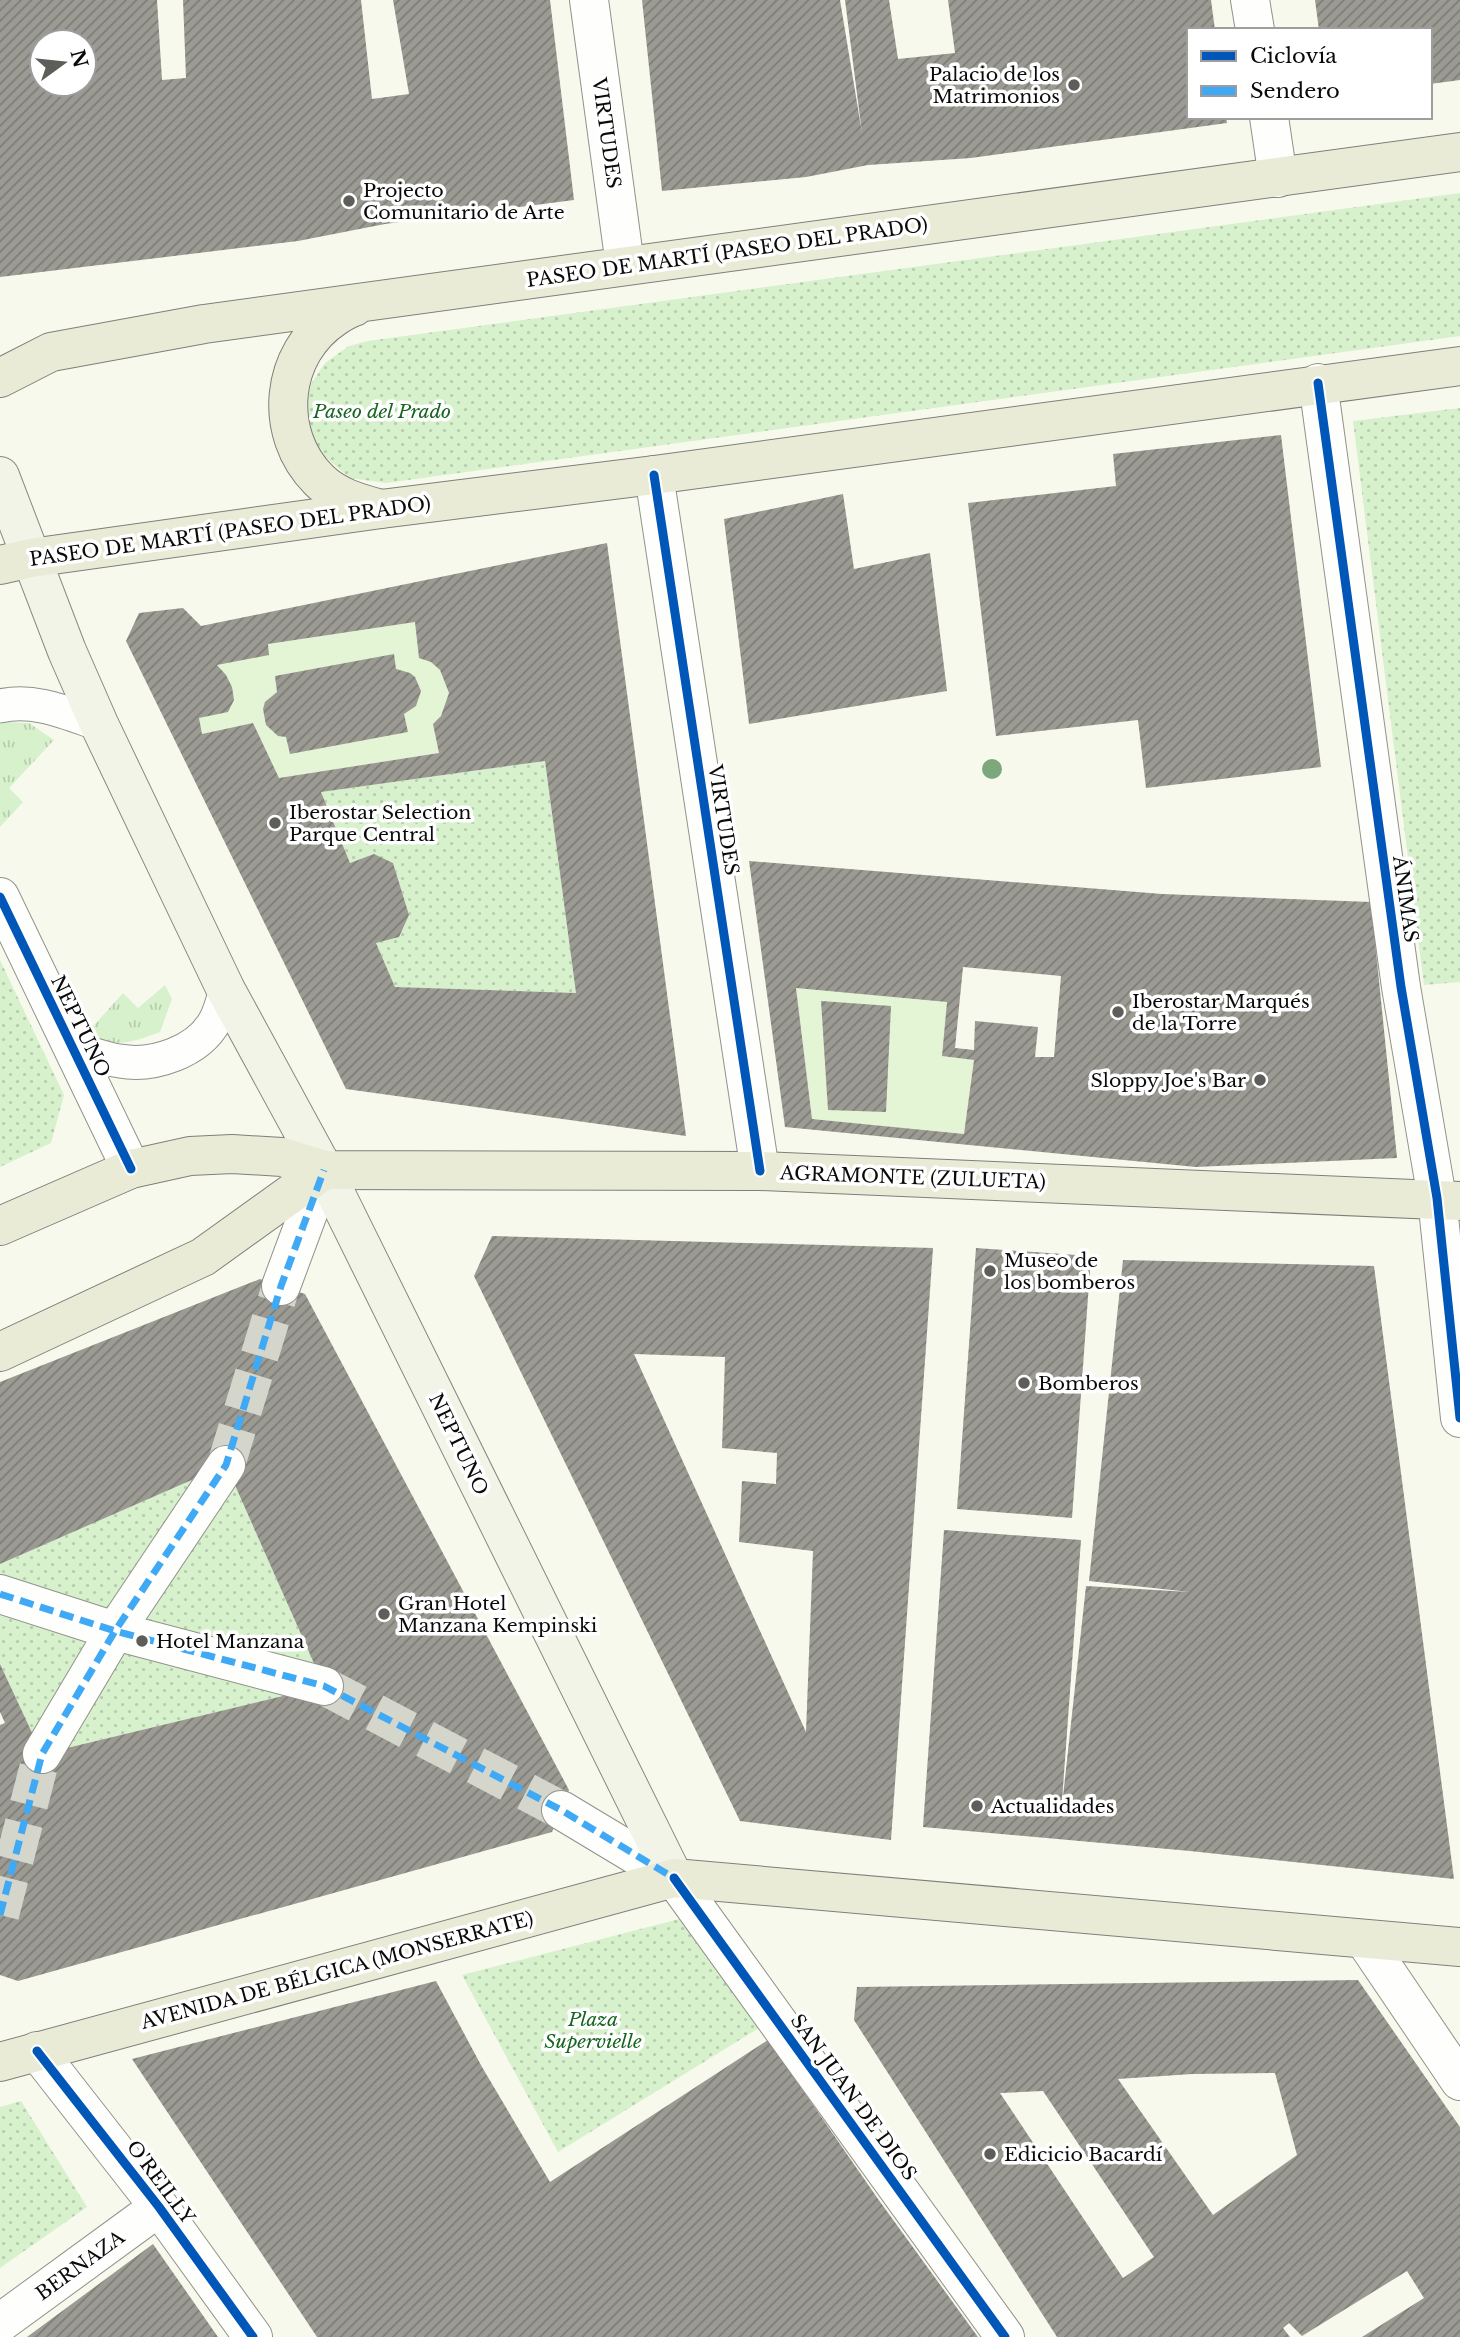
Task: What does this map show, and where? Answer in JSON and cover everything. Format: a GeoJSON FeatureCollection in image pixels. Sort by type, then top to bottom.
{"type":"FeatureCollection","features":[{"type":"Feature","properties":{"kind":"main road","name":"PASEO DE MARTÍ (PASEO DEL PRADO)"},"geometry":{"type":"LineString","coordinates":[[0,378],[51,352],[204,324],[1460,152]]}},
{"type":"Feature","properties":{"kind":"main road"},"geometry":{"type":"LineString","coordinates":[[381,509],[348,500],[319,480],[299,453],[288,421],[288,386],[299,354],[320,327],[350,308],[383,300]]}},
{"type":"Feature","properties":{"kind":"main road","name":"PASEO DE MARTÍ (PASEO DEL PRADO)"},"geometry":{"type":"LineString","coordinates":[[16,562],[381,509],[654,475],[1318,383],[1460,366]]}},
{"type":"Feature","properties":{"kind":"main road","name":"NEPTUNO"},"geometry":{"type":"LineString","coordinates":[[0,475],[16,562],[99,724],[226,990],[324,1170],[674,1878]]}},
{"type":"Feature","properties":{"kind":"main road","name":"AGRAMONTE (ZULUETA)"},"geometry":{"type":"LineString","coordinates":[[0,1226],[131,1169],[190,1156],[232,1154],[282,1157],[324,1170],[760,1171],[1448,1200]]}},
{"type":"Feature","properties":{"kind":"main road"},"geometry":{"type":"LineString","coordinates":[[0,1352],[203,1257],[324,1170]]}},
{"type":"Feature","properties":{"kind":"main road"},"geometry":{"type":"LineString","coordinates":[[674,1878],[1460,1947]]}},
{"type":"Feature","properties":{"kind":"main road","name":"AVENIDA DE BÉLGICA (MONSERRATE)"},"geometry":{"type":"LineString","coordinates":[[0,2062],[674,1878]]}},
{"type":"Feature","properties":{"kind":"street","name":"VIRTUDES"},"geometry":{"type":"LineString","coordinates":[[589,0],[625,265]]}},
{"type":"Feature","properties":{"kind":"street"},"geometry":{"type":"LineString","coordinates":[[1250,0],[1255,28]]}},
{"type":"Feature","properties":{"kind":"street"},"geometry":{"type":"LineString","coordinates":[[1269,119],[1278,177]]}},
{"type":"Feature","properties":{"kind":"street","name":"ÁNIMAS"},"geometry":{"type":"LineString","coordinates":[[1318,383],[1401,987],[1448,1200],[1460,1418]]}},
{"type":"Feature","properties":{"kind":"street","name":"VIRTUDES"},"geometry":{"type":"LineString","coordinates":[[654,475],[760,1171]]}},
{"type":"Feature","properties":{"kind":"street","name":"NEPTUNO"},"geometry":{"type":"LineString","coordinates":[[0,897],[131,1169]]}},
{"type":"Feature","properties":{"kind":"street"},"geometry":{"type":"LineString","coordinates":[[281,1286],[324,1170]]}},
{"type":"Feature","properties":{"kind":"street"},"geometry":{"type":"LineString","coordinates":[[43,1754],[114,1631],[226,1465]]}},
{"type":"Feature","properties":{"kind":"street"},"geometry":{"type":"LineString","coordinates":[[0,1594],[114,1631],[324,1686]]}},
{"type":"Feature","properties":{"kind":"street"},"geometry":{"type":"LineString","coordinates":[[561,1810],[674,1878]]}},
{"type":"Feature","properties":{"kind":"street","name":"SAN JUAN DE DIOS"},"geometry":{"type":"LineString","coordinates":[[674,1878],[1005,2337]]}},
{"type":"Feature","properties":{"kind":"street"},"geometry":{"type":"LineString","coordinates":[[1364,1939],[1460,2081]]}},
{"type":"Feature","properties":{"kind":"street","name":"O'REILLY"},"geometry":{"type":"LineString","coordinates":[[37,2051],[159,2207],[253,2337]]}},
{"type":"Feature","properties":{"kind":"street","name":"BERNAZA"},"geometry":{"type":"LineString","coordinates":[[0,2323],[159,2207]]}},
{"type":"Feature","properties":{"kind":"lane"},"geometry":{"type":"LineString","coordinates":[[0,706],[14,703],[47,706],[99,724]]}},
{"type":"Feature","properties":{"kind":"lane"},"geometry":{"type":"LineString","coordinates":[[72,1048],[121,1062],[151,1061],[184,1051],[202,1037],[215,1021],[226,990]]}},
{"type":"Feature","properties":{"kind":"green space","name":"Paseo del Prado"},"geometry":{"type":"Polygon","coordinates":[[[1460,193],[1460,336],[386,483],[350,478],[317,450],[309,433],[306,408],[311,384],[325,363],[349,346],[368,341],[1460,193]]]}},
{"type":"Feature","properties":{"kind":"green space"},"geometry":{"type":"Polygon","coordinates":[[[1460,408],[1460,982],[1424,985],[1353,421],[1460,408]]]}},
{"type":"Feature","properties":{"kind":"green space"},"geometry":{"type":"Polygon","coordinates":[[[415,622],[431,662],[440,670],[449,693],[439,753],[279,778],[253,723],[202,734],[199,718],[228,712],[231,705],[231,687],[217,665],[268,655],[268,644],[415,622]]]}},
{"type":"Feature","properties":{"kind":"green space"},"geometry":{"type":"Polygon","coordinates":[[[29,723],[54,740],[9,788],[23,802],[0,827],[0,724],[29,723]]]}},
{"type":"Feature","properties":{"kind":"green space"},"geometry":{"type":"Polygon","coordinates":[[[545,761],[576,993],[395,987],[376,943],[399,937],[409,915],[393,863],[374,854],[350,863],[321,792],[545,761]]]}},
{"type":"Feature","properties":{"kind":"green space"},"geometry":{"type":"Polygon","coordinates":[[[0,960],[64,1095],[51,1143],[0,1167],[0,960]]]}},
{"type":"Feature","properties":{"kind":"green space"},"geometry":{"type":"Polygon","coordinates":[[[165,985],[172,999],[160,1032],[123,1043],[107,1041],[87,1033],[123,993],[138,1008],[165,985]]]}},
{"type":"Feature","properties":{"kind":"green space"},"geometry":{"type":"Polygon","coordinates":[[[796,988],[947,1002],[942,1056],[974,1060],[964,1134],[812,1119],[796,988]]]}},
{"type":"Feature","properties":{"kind":"green space"},"geometry":{"type":"Polygon","coordinates":[[[226,1465],[324,1686],[42,1754],[0,1664],[0,1564],[226,1465]]]}},
{"type":"Feature","properties":{"kind":"green space","name":"Plaza Supervielle"},"geometry":{"type":"Polygon","coordinates":[[[679,1919],[759,2028],[558,2152],[462,1975],[679,1919]]]}},
{"type":"Feature","properties":{"kind":"green space"},"geometry":{"type":"Polygon","coordinates":[[[21,2101],[87,2207],[0,2268],[0,2107],[21,2101]]]}},
{"type":"Feature","properties":{"kind":"building"},"geometry":{"type":"Polygon","coordinates":[[[0,0],[157,0],[162,80],[186,78],[183,0],[361,0],[372,99],[409,94],[393,0],[550,0],[574,200],[385,224],[298,241],[0,277],[0,0]]]}},
{"type":"Feature","properties":{"kind":"building"},"geometry":{"type":"Polygon","coordinates":[[[642,0],[840,0],[862,133],[845,0],[889,0],[898,59],[955,53],[948,0],[1211,0],[1215,28],[1187,28],[1187,119],[1226,119],[1227,123],[971,158],[868,165],[806,177],[662,191],[642,0]]]}},
{"type":"Feature","properties":{"kind":"building"},"geometry":{"type":"Polygon","coordinates":[[[1315,0],[1460,0],[1460,80],[1432,84],[1432,28],[1319,28],[1315,0]]]}},
{"type":"Feature","properties":{"kind":"building"},"geometry":{"type":"Polygon","coordinates":[[[1281,435],[1321,767],[1146,788],[1138,720],[996,736],[968,503],[1116,486],[1113,454],[1281,435]]]}},
{"type":"Feature","properties":{"kind":"building"},"geometry":{"type":"Polygon","coordinates":[[[843,494],[854,569],[930,553],[947,691],[749,724],[724,519],[843,494]]]}},
{"type":"Feature","properties":{"kind":"building","name":"Iberostar Selection Parque Central"},"geometry":{"type":"Polygon","coordinates":[[[607,543],[686,1136],[346,1089],[126,641],[139,613],[183,608],[201,626],[607,543]],[[415,622],[268,644],[269,655],[217,665],[232,687],[234,700],[228,712],[199,718],[202,734],[253,723],[279,778],[439,753],[433,724],[441,716],[449,693],[440,670],[431,662],[419,658],[415,622]],[[545,761],[321,792],[350,863],[374,854],[393,863],[409,915],[399,937],[376,943],[395,987],[576,993],[545,761]]]}},
{"type":"Feature","properties":{"kind":"building","name":"Iberostar Selection Parque Central"},"geometry":{"type":"Polygon","coordinates":[[[394,654],[396,669],[415,677],[421,691],[416,706],[404,714],[408,732],[290,754],[286,737],[278,736],[266,725],[263,709],[265,702],[277,692],[275,676],[394,654]]]}},
{"type":"Feature","properties":{"kind":"building","name":"Iberostar Marqués de la Torre"},"geometry":{"type":"Polygon","coordinates":[[[749,861],[1162,894],[1371,902],[1397,1158],[1196,1167],[785,1127],[749,861]],[[963,967],[955,1048],[974,1050],[975,1021],[1038,1027],[1035,1057],[1054,1057],[1061,976],[963,967]],[[796,988],[812,1119],[964,1134],[974,1060],[942,1056],[947,1002],[796,988]]]}},
{"type":"Feature","properties":{"kind":"building"},"geometry":{"type":"Polygon","coordinates":[[[821,1001],[891,1006],[886,1112],[828,1110],[821,1001]]]}},
{"type":"Feature","properties":{"kind":"building"},"geometry":{"type":"Polygon","coordinates":[[[492,1236],[933,1248],[891,1840],[740,1821],[474,1276],[492,1236]],[[634,1354],[806,1732],[813,1551],[739,1542],[742,1481],[776,1484],[777,1453],[722,1448],[725,1357],[634,1354]]]}},
{"type":"Feature","properties":{"kind":"building","name":"Bomberos"},"geometry":{"type":"Polygon","coordinates":[[[976,1248],[1091,1256],[1072,1518],[957,1509],[976,1248]]]}},
{"type":"Feature","properties":{"kind":"building"},"geometry":{"type":"Polygon","coordinates":[[[1123,1260],[1374,1266],[1454,1879],[1190,1851],[923,1827],[944,1530],[1081,1540],[1061,1815],[1086,1586],[1190,1592],[1089,1581],[1123,1260]]]}},
{"type":"Feature","properties":{"kind":"building","name":"Gran Hotel Manzana Kempinski"},"geometry":{"type":"Polygon","coordinates":[[[260,1279],[305,1294],[569,1790],[552,1832],[18,1981],[0,1975],[0,1725],[5,1723],[0,1712],[0,1664],[42,1754],[324,1686],[226,1465],[0,1564],[0,1382],[260,1279]]]}},
{"type":"Feature","properties":{"kind":"building"},"geometry":{"type":"Polygon","coordinates":[[[1358,1980],[1460,2127],[1460,2337],[1362,2337],[1424,2298],[1407,2271],[1302,2336],[1289,2323],[1283,2328],[1290,2337],[1057,2337],[854,2020],[857,1987],[1358,1980]],[[1275,2073],[1192,2074],[1118,2079],[1213,2215],[1297,2155],[1275,2073]],[[1043,2091],[1000,2093],[1123,2278],[1154,2257],[1043,2091]]]}},
{"type":"Feature","properties":{"kind":"building"},"geometry":{"type":"Polygon","coordinates":[[[436,1981],[482,2067],[550,2182],[768,2040],[978,2337],[317,2337],[132,2059],[436,1981]]]}},
{"type":"Feature","properties":{"kind":"building"},"geometry":{"type":"Polygon","coordinates":[[[153,2244],[218,2337],[27,2337],[46,2323],[153,2244]]]}},
{"type":"Feature","properties":{"kind":"tunnel"},"geometry":{"type":"LineString","coordinates":[[226,1465],[281,1286]]}},
{"type":"Feature","properties":{"kind":"tunnel"},"geometry":{"type":"LineString","coordinates":[[324,1686],[561,1810]]}},
{"type":"Feature","properties":{"kind":"tunnel"},"geometry":{"type":"LineString","coordinates":[[0,1915],[42,1754]]}},
{"type":"Feature","properties":{"kind":"marked path"},"geometry":{"type":"LineString","coordinates":[[0,1915],[42,1754],[115,1631],[226,1465],[281,1286],[324,1170]]}},
{"type":"Feature","properties":{"kind":"marked path"},"geometry":{"type":"LineString","coordinates":[[0,1594],[115,1631],[324,1686],[561,1810],[674,1878]]}},
{"type":"Feature","properties":{"kind":"cycle path"},"geometry":{"type":"LineString","coordinates":[[1318,383],[1401,987],[1437,1198],[1460,1418]]}},
{"type":"Feature","properties":{"kind":"cycle path"},"geometry":{"type":"LineString","coordinates":[[654,475],[760,1171]]}},
{"type":"Feature","properties":{"kind":"cycle path"},"geometry":{"type":"LineString","coordinates":[[0,897],[131,1169]]}},
{"type":"Feature","properties":{"kind":"cycle path"},"geometry":{"type":"LineString","coordinates":[[674,1878],[1005,2337]]}},
{"type":"Feature","properties":{"kind":"cycle path"},"geometry":{"type":"LineString","coordinates":[[37,2051],[159,2207],[253,2337]]}},
{"type":"Feature","properties":{"kind":"place","name":"Palacio de los Matrimonios"},"geometry":{"type":"Point","coordinates":[1074,85]}},
{"type":"Feature","properties":{"kind":"place","name":"Projecto Comunitario de Arte"},"geometry":{"type":"Point","coordinates":[349,201]}},
{"type":"Feature","properties":{"kind":"place","name":"Iberostar Selection Parque Central"},"geometry":{"type":"Point","coordinates":[275,823]}},
{"type":"Feature","properties":{"kind":"place","name":"Iberostar Marqués de la Torre"},"geometry":{"type":"Point","coordinates":[1118,1012]}},
{"type":"Feature","properties":{"kind":"place","name":"Sloppy Joe's Bar"},"geometry":{"type":"Point","coordinates":[1260,1080]}},
{"type":"Feature","properties":{"kind":"place","name":"Museo de los bomberos"},"geometry":{"type":"Point","coordinates":[990,1271]}},
{"type":"Feature","properties":{"kind":"place","name":"Bomberos"},"geometry":{"type":"Point","coordinates":[1024,1383]}},
{"type":"Feature","properties":{"kind":"place","name":"Gran Hotel Manzana Kempinski"},"geometry":{"type":"Point","coordinates":[384,1614]}},
{"type":"Feature","properties":{"kind":"place","name":"Hotel Manzana"},"geometry":{"type":"Point","coordinates":[142,1641]}},
{"type":"Feature","properties":{"kind":"place","name":"Actualidades"},"geometry":{"type":"Point","coordinates":[977,1806]}},
{"type":"Feature","properties":{"kind":"place","name":"Edicicio Bacardí"},"geometry":{"type":"Point","coordinates":[990,2154]}}]}
